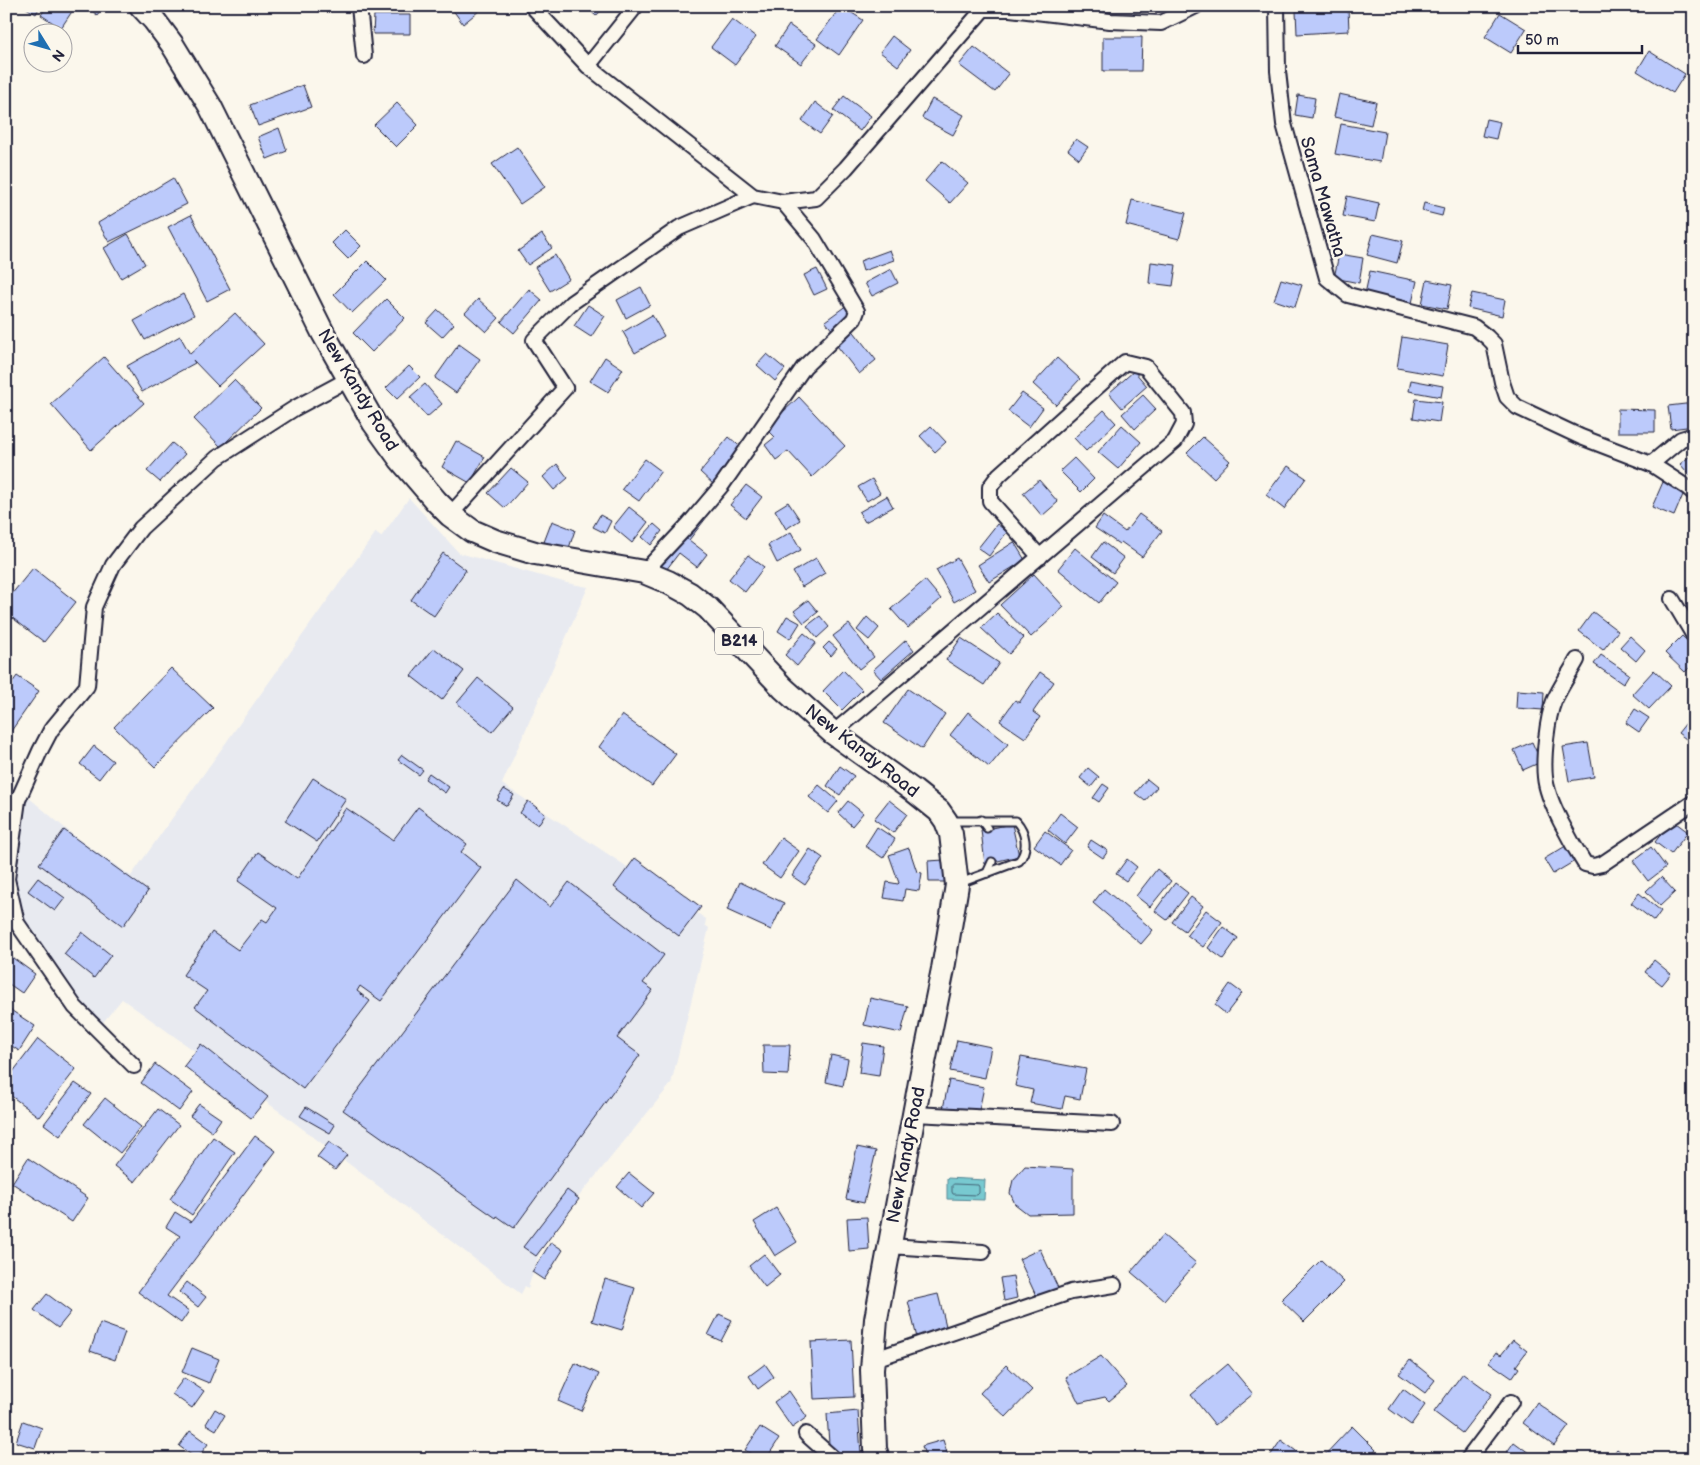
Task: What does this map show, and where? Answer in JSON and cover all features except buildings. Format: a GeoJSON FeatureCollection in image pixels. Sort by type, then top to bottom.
{"type":"FeatureCollection","features":[{"type":"Feature","properties":{"kind":"main road","name":"New Kandy Road"},"geometry":{"type":"LineString","coordinates":[[141,6],[172,44],[210,106],[323,332],[374,423],[400,460],[436,501],[450,515],[472,531],[494,541],[535,553],[644,572],[690,594],[708,608],[783,688],[833,733],[914,790],[939,811],[946,820],[951,834],[957,885],[943,969],[876,1319],[872,1360],[875,1448],[878,1459]]}},
{"type":"Feature","properties":{"kind":"street"},"geometry":{"type":"LineString","coordinates":[[359,6],[364,56]]}},
{"type":"Feature","properties":{"kind":"street"},"geometry":{"type":"LineString","coordinates":[[532,6],[588,66],[754,196],[783,202],[816,198],[846,168],[984,7],[1110,21],[1161,23],[1196,6]]}},
{"type":"Feature","properties":{"kind":"street"},"geometry":{"type":"LineString","coordinates":[[588,66],[636,6]]}},
{"type":"Feature","properties":{"kind":"street","name":"Sama Mawatha"},"geometry":{"type":"LineString","coordinates":[[1276,6],[1278,71],[1284,124],[1327,278],[1348,295],[1474,327],[1494,344],[1504,390],[1507,397],[1517,407],[1581,437],[1651,464],[1694,493]]}},
{"type":"Feature","properties":{"kind":"street"},"geometry":{"type":"LineString","coordinates":[[450,515],[566,388],[534,340],[571,303],[679,228],[754,196]]}},
{"type":"Feature","properties":{"kind":"street"},"geometry":{"type":"LineString","coordinates":[[644,572],[722,485],[804,367],[854,319],[857,311],[814,239],[783,202]]}},
{"type":"Feature","properties":{"kind":"street"},"geometry":{"type":"LineString","coordinates":[[833,733],[1040,557],[1175,441],[1184,424],[1183,413],[1146,367],[1125,362],[999,475],[990,487],[990,501],[1040,557]]}},
{"type":"Feature","properties":{"kind":"street"},"geometry":{"type":"LineString","coordinates":[[134,1066],[75,1007],[17,924],[7,879],[18,800],[51,730],[87,686],[94,607],[113,565],[141,528],[217,458],[296,408],[349,379]]}},
{"type":"Feature","properties":{"kind":"street"},"geometry":{"type":"LineString","coordinates":[[1651,464],[1681,439],[1694,435]]}},
{"type":"Feature","properties":{"kind":"street"},"geometry":{"type":"LineString","coordinates":[[1672,599],[1694,636]]}},
{"type":"Feature","properties":{"kind":"street"},"geometry":{"type":"LineString","coordinates":[[1577,660],[1554,701],[1547,729],[1545,778],[1553,804],[1571,842],[1585,864],[1593,866],[1602,864],[1694,802]]}},
{"type":"Feature","properties":{"kind":"street"},"geometry":{"type":"LineString","coordinates":[[914,1114],[1112,1124]]}},
{"type":"Feature","properties":{"kind":"street"},"geometry":{"type":"LineString","coordinates":[[889,1246],[982,1252]]}},
{"type":"Feature","properties":{"kind":"street"},"geometry":{"type":"LineString","coordinates":[[872,1360],[1071,1292],[1114,1285]]}},
{"type":"Feature","properties":{"kind":"street"},"geometry":{"type":"LineString","coordinates":[[1468,1459],[1510,1402]]}},
{"type":"Feature","properties":{"kind":"street"},"geometry":{"type":"LineString","coordinates":[[806,1434],[834,1459]]}},
{"type":"Feature","properties":{"kind":"lane"},"geometry":{"type":"LineString","coordinates":[[946,820],[1016,821],[1023,829],[1026,845],[1023,856],[1019,861],[957,885]]}},
{"type":"Feature","properties":{"kind":"lane"},"geometry":{"type":"LineString","coordinates":[[980,820],[987,828]]}},
{"type":"Feature","properties":{"kind":"lane"},"geometry":{"type":"LineString","coordinates":[[987,874],[992,862]]}},
{"type":"Feature","properties":{"kind":"shaded area"},"geometry":{"type":"Polygon","coordinates":[[[409,498],[459,553],[588,587],[502,784],[706,919],[705,925],[709,928],[671,1084],[544,1239],[528,1288],[525,1286],[521,1294],[283,1114],[122,999],[100,1026],[44,957],[11,904],[22,799],[26,802],[28,797],[78,839],[131,876],[376,532],[381,537],[409,498]]]}},
{"type":"Feature","properties":{"kind":"water"},"geometry":{"type":"Polygon","coordinates":[[[947,1178],[985,1180],[984,1200],[947,1199],[947,1178]]]}}]}
